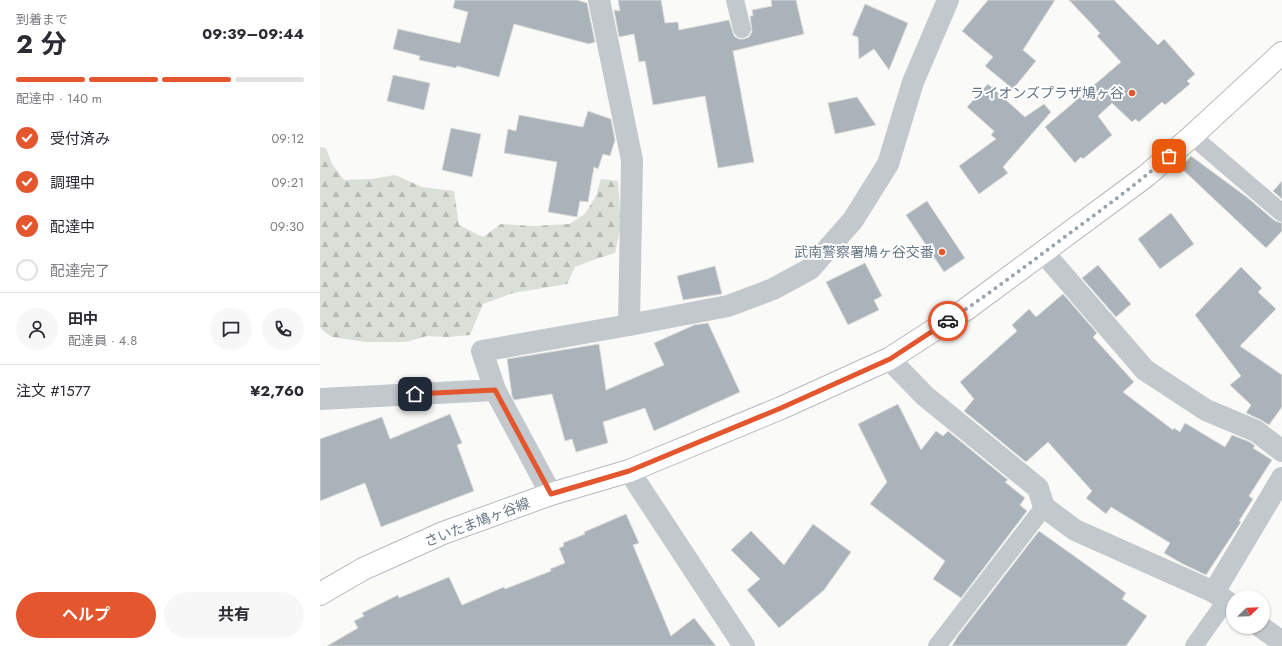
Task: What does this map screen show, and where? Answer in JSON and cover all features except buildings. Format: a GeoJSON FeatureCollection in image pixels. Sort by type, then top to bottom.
{"type":"FeatureCollection","features":[{"type":"Feature","properties":{"kind":"main road","name":"さいたま鳩ヶ谷線"},"geometry":{"type":"LineString","coordinates":[[320,594],[363,569],[443,533],[551,494],[629,471],[781,408],[890,359],[965,310],[1146,176],[1282,53]]}},
{"type":"Feature","properties":{"kind":"street"},"geometry":{"type":"LineString","coordinates":[[599,0],[632,160],[629,325]]}},
{"type":"Feature","properties":{"kind":"street"},"geometry":{"type":"LineString","coordinates":[[551,494],[495,390],[482,351],[728,306],[773,289],[810,270],[853,220],[888,164],[913,82],[948,0]]}},
{"type":"Feature","properties":{"kind":"street"},"geometry":{"type":"LineString","coordinates":[[1044,252],[1145,370],[1206,410],[1256,431],[1282,451]]}},
{"type":"Feature","properties":{"kind":"street"},"geometry":{"type":"LineString","coordinates":[[890,359],[925,396],[1038,488],[1044,506],[1075,530],[1224,600],[1282,478]]}},
{"type":"Feature","properties":{"kind":"street"},"geometry":{"type":"LineString","coordinates":[[320,399],[495,390]]}},
{"type":"Feature","properties":{"kind":"street"},"geometry":{"type":"LineString","coordinates":[[629,471],[744,646]]}},
{"type":"Feature","properties":{"kind":"street"},"geometry":{"type":"LineString","coordinates":[[1270,633],[1282,642]]}},
{"type":"Feature","properties":{"kind":"lane"},"geometry":{"type":"LineString","coordinates":[[735,0],[742,29]]}},
{"type":"Feature","properties":{"kind":"lane"},"geometry":{"type":"LineString","coordinates":[[1192,136],[1282,213]]}},
{"type":"Feature","properties":{"kind":"lane"},"geometry":{"type":"LineString","coordinates":[[937,646],[1044,506]]}},
{"type":"Feature","properties":{"kind":"lane"},"geometry":{"type":"LineString","coordinates":[[1194,646],[1224,600]]}},
{"type":"Feature","properties":{"kind":"green space"},"geometry":{"type":"Polygon","coordinates":[[[320,147],[326,148],[332,164],[344,180],[371,179],[395,175],[422,187],[454,191],[459,225],[483,237],[501,224],[534,226],[569,224],[585,214],[596,196],[601,179],[618,181],[621,225],[615,253],[575,267],[567,284],[513,293],[483,304],[470,335],[448,337],[427,336],[406,342],[366,342],[332,337],[320,327],[320,147]]]}},
{"type":"Feature","properties":{"kind":"way so far"},"geometry":{"type":"LineString","coordinates":[[948,321],[1146,176],[1169,156]]}},
{"type":"Feature","properties":{"kind":"place","name":"ライオンズプラザ鳩ヶ谷"},"geometry":{"type":"Point","coordinates":[1132,93]}},
{"type":"Feature","properties":{"kind":"place","name":"武南警察署鳩ヶ谷交番"},"geometry":{"type":"Point","coordinates":[942,252]}},
{"type":"Feature","properties":{"kind":"route"},"geometry":{"type":"LineString","coordinates":[[415,394],[495,390],[551,494],[629,471],[781,408],[890,359],[948,321]]}}]}
